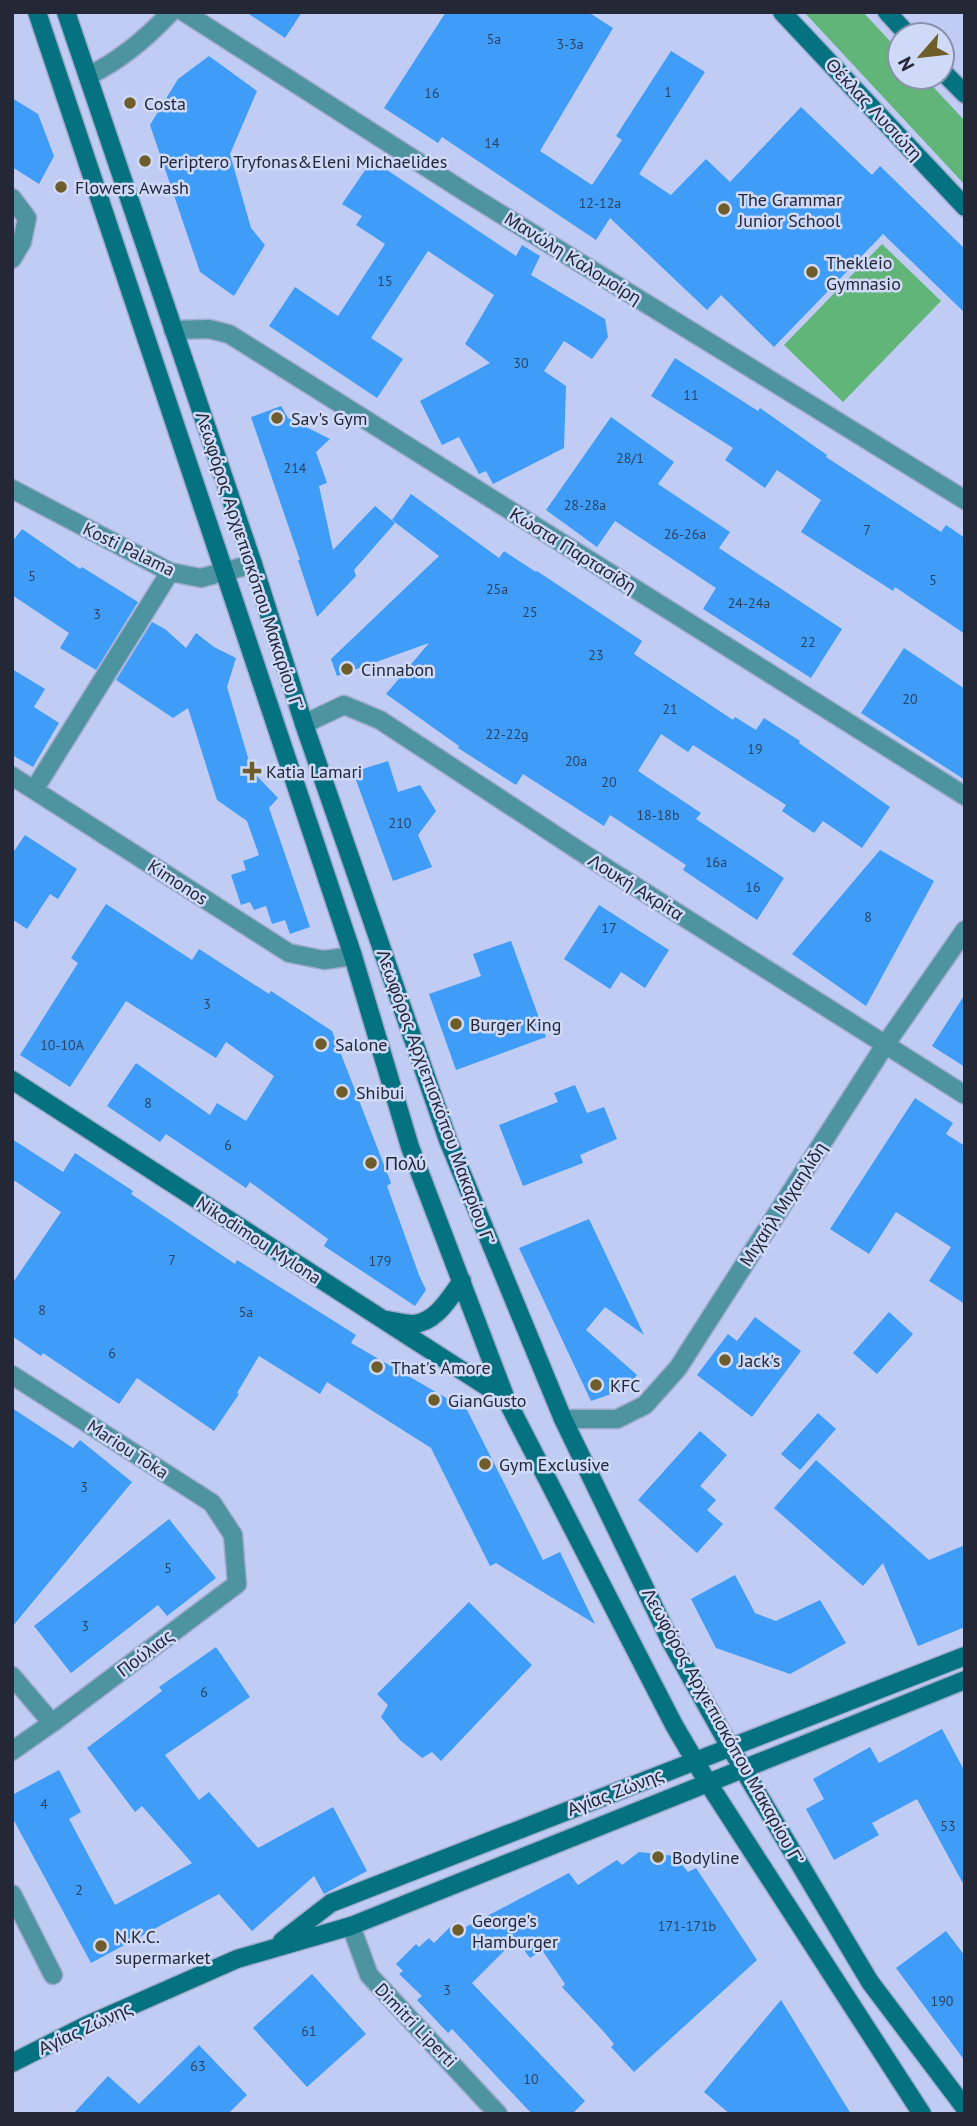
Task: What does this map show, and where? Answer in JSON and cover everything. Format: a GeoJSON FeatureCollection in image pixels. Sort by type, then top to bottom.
{"type":"FeatureCollection","features":[{"type":"Feature","properties":{"kind":"main road","name":"Λεωφόρος Αρχιεπισκόπου Μακαρίου Γ’"},"geometry":{"type":"LineString","coordinates":[[37,12],[353,956],[411,1147],[506,1399],[674,1725],[708,1783],[922,2114]]}},
{"type":"Feature","properties":{"kind":"main road","name":"Λεωφόρος Αρχιεπισκόπου Μακαρίου Γ’"},"geometry":{"type":"LineString","coordinates":[[66,12],[253,564],[304,724],[448,1140],[563,1419],[670,1640],[730,1747],[870,1982],[965,2108]]}},
{"type":"Feature","properties":{"kind":"main road","name":"Θέκλας Λυσιώτη"},"geometry":{"type":"LineString","coordinates":[[782,12],[965,207]]}},
{"type":"Feature","properties":{"kind":"main road","name":"Nikodimou Mylona"},"geometry":{"type":"LineString","coordinates":[[12,1080],[506,1399]]}},
{"type":"Feature","properties":{"kind":"main road"},"geometry":{"type":"LineString","coordinates":[[381,1320],[414,1324],[427,1320],[443,1307],[462,1281]]}},
{"type":"Feature","properties":{"kind":"main road","name":"Αγίας Ζώνης"},"geometry":{"type":"LineString","coordinates":[[276,1946],[331,1903],[965,1656]]}},
{"type":"Feature","properties":{"kind":"main road","name":"Αγίας Ζώνης"},"geometry":{"type":"LineString","coordinates":[[12,2063],[85,2026],[237,1959],[351,1926],[965,1680]]}},
{"type":"Feature","properties":{"kind":"street"},"geometry":{"type":"LineString","coordinates":[[88,76],[129,52],[171,12]]}},
{"type":"Feature","properties":{"kind":"street","name":"Μανώλη Καλομοίρη"},"geometry":{"type":"LineString","coordinates":[[184,12],[465,192],[965,500]]}},
{"type":"Feature","properties":{"kind":"street"},"geometry":{"type":"LineString","coordinates":[[12,198],[27,218],[22,242],[12,259]]}},
{"type":"Feature","properties":{"kind":"street","name":"Κώστα Παρτασίδη"},"geometry":{"type":"LineString","coordinates":[[173,330],[209,329],[229,334],[965,796]]}},
{"type":"Feature","properties":{"kind":"street","name":"Kosti Palama"},"geometry":{"type":"LineString","coordinates":[[12,489],[170,572],[201,578],[253,564]]}},
{"type":"Feature","properties":{"kind":"street"},"geometry":{"type":"LineString","coordinates":[[34,790],[170,572]]}},
{"type":"Feature","properties":{"kind":"street","name":"Λουκή Ακρίτα"},"geometry":{"type":"LineString","coordinates":[[304,724],[344,705],[380,720],[580,852],[965,1095]]}},
{"type":"Feature","properties":{"kind":"street","name":"Kimonos"},"geometry":{"type":"LineString","coordinates":[[12,776],[289,953],[324,960],[353,956]]}},
{"type":"Feature","properties":{"kind":"street","name":"Μιχαήλ Μιχαηλίδη"},"geometry":{"type":"LineString","coordinates":[[563,1419],[617,1419],[645,1405],[678,1368],[885,1045],[965,930]]}},
{"type":"Feature","properties":{"kind":"street","name":"Mariou Toka"},"geometry":{"type":"LineString","coordinates":[[12,1375],[212,1503],[233,1535]]}},
{"type":"Feature","properties":{"kind":"street","name":"Πούλιας"},"geometry":{"type":"LineString","coordinates":[[12,1751],[237,1584],[233,1535]]}},
{"type":"Feature","properties":{"kind":"street"},"geometry":{"type":"LineString","coordinates":[[12,1676],[52,1723]]}},
{"type":"Feature","properties":{"kind":"street"},"geometry":{"type":"LineString","coordinates":[[12,1894],[53,1975]]}},
{"type":"Feature","properties":{"kind":"street","name":"Dimitri Liperti"},"geometry":{"type":"LineString","coordinates":[[351,1926],[369,1975],[498,2114]]}},
{"type":"Feature","properties":{"kind":"green space"},"geometry":{"type":"Polygon","coordinates":[[[804,12],[863,12],[886,37],[886,91],[937,91],[965,121],[965,185],[804,12]]]}},
{"type":"Feature","properties":{"kind":"green space"},"geometry":{"type":"Polygon","coordinates":[[[882,244],[941,301],[843,402],[784,345],[882,244]]]}},
{"type":"Feature","properties":{"kind":"building"},"geometry":{"type":"Polygon","coordinates":[[[246,12],[302,12],[285,38],[246,12]]]}},
{"type":"Feature","properties":{"kind":"building"},"geometry":{"type":"Polygon","coordinates":[[[446,12],[588,12],[613,28],[540,151],[592,185],[622,140],[616,136],[671,51],[705,72],[639,174],[671,195],[706,159],[730,182],[801,107],[872,175],[880,166],[965,249],[965,313],[883,234],[774,347],[721,295],[707,310],[610,218],[596,240],[442,137],[438,143],[384,108],[446,12]]]}},
{"type":"Feature","properties":{"kind":"building"},"geometry":{"type":"Polygon","coordinates":[[[209,56],[257,91],[230,154],[251,228],[265,245],[234,296],[200,272],[150,125],[178,79],[209,56]]]}},
{"type":"Feature","properties":{"kind":"building"},"geometry":{"type":"Polygon","coordinates":[[[12,98],[38,114],[54,156],[39,184],[12,167],[12,98]]]}},
{"type":"Feature","properties":{"kind":"building"},"geometry":{"type":"Polygon","coordinates":[[[372,160],[516,256],[522,245],[540,256],[531,275],[605,319],[608,337],[592,359],[564,341],[544,371],[566,386],[564,448],[493,484],[486,471],[479,474],[459,437],[442,445],[420,401],[490,363],[465,344],[494,295],[428,251],[371,338],[403,359],[377,398],[269,326],[295,287],[338,316],[385,244],[356,225],[362,216],[342,204],[372,160]]]}},
{"type":"Feature","properties":{"kind":"building"},"geometry":{"type":"Polygon","coordinates":[[[675,358],[758,411],[760,408],[827,455],[826,457],[941,532],[946,525],[965,538],[965,634],[895,587],[893,591],[801,532],[821,500],[777,470],[765,488],[725,460],[733,448],[651,396],[675,358]]]}},
{"type":"Feature","properties":{"kind":"building"},"geometry":{"type":"Polygon","coordinates":[[[281,406],[288,418],[330,439],[316,452],[327,483],[319,486],[333,550],[375,506],[395,523],[354,570],[356,576],[317,617],[251,417],[281,406]]]}},
{"type":"Feature","properties":{"kind":"building"},"geometry":{"type":"Polygon","coordinates":[[[611,417],[674,462],[658,484],[730,532],[719,548],[842,629],[811,678],[703,609],[716,588],[615,521],[597,547],[546,510],[611,417]]]}},
{"type":"Feature","properties":{"kind":"building"},"geometry":{"type":"Polygon","coordinates":[[[411,494],[499,558],[504,551],[642,641],[634,654],[733,720],[735,717],[756,730],[764,718],[890,807],[862,848],[823,821],[814,833],[782,811],[786,805],[693,745],[688,752],[661,734],[638,771],[701,813],[696,819],[784,878],[757,920],[683,870],[686,865],[610,815],[604,826],[523,774],[516,785],[458,748],[459,746],[386,694],[429,643],[337,676],[331,659],[439,556],[392,520],[411,494]]]}},
{"type":"Feature","properties":{"kind":"building"},"geometry":{"type":"Polygon","coordinates":[[[22,529],[80,569],[82,567],[138,602],[96,670],[60,648],[69,633],[12,595],[12,542],[22,529]]]}},
{"type":"Feature","properties":{"kind":"building"},"geometry":{"type":"Polygon","coordinates":[[[152,622],[165,629],[186,648],[196,633],[214,647],[236,658],[227,687],[252,771],[278,798],[269,808],[310,927],[290,934],[285,920],[272,924],[266,906],[254,910],[250,902],[241,905],[231,875],[246,870],[243,861],[259,855],[247,821],[217,800],[188,708],[173,718],[116,680],[152,622]]]}},
{"type":"Feature","properties":{"kind":"building"},"geometry":{"type":"Polygon","coordinates":[[[904,648],[965,689],[965,780],[861,713],[904,648]]]}},
{"type":"Feature","properties":{"kind":"building"},"geometry":{"type":"Polygon","coordinates":[[[12,669],[45,689],[34,707],[59,723],[33,767],[12,755],[12,669]]]}},
{"type":"Feature","properties":{"kind":"building"},"geometry":{"type":"Polygon","coordinates":[[[388,761],[398,792],[420,785],[436,811],[418,835],[432,867],[393,881],[353,772],[388,761]]]}},
{"type":"Feature","properties":{"kind":"building"},"geometry":{"type":"Polygon","coordinates":[[[25,835],[77,869],[58,899],[50,894],[27,929],[12,919],[12,854],[25,835]]]}},
{"type":"Feature","properties":{"kind":"building"},"geometry":{"type":"Polygon","coordinates":[[[880,850],[934,881],[866,1006],[792,954],[880,850]]]}},
{"type":"Feature","properties":{"kind":"building"},"geometry":{"type":"Polygon","coordinates":[[[106,904],[192,960],[199,949],[332,1031],[391,1183],[387,1186],[426,1290],[415,1306],[324,1246],[328,1239],[250,1182],[246,1188],[166,1134],[160,1142],[107,1106],[136,1063],[210,1115],[217,1103],[246,1121],[274,1076],[226,1042],[216,1058],[126,1001],[70,1087],[20,1055],[78,963],[71,958],[106,904]]]}},
{"type":"Feature","properties":{"kind":"building"},"geometry":{"type":"Polygon","coordinates":[[[599,905],[669,950],[645,988],[621,972],[610,989],[564,959],[599,905]]]}},
{"type":"Feature","properties":{"kind":"building"},"geometry":{"type":"Polygon","coordinates":[[[511,941],[546,1037],[456,1070],[429,994],[481,976],[473,954],[511,941]]]}},
{"type":"Feature","properties":{"kind":"building"},"geometry":{"type":"Polygon","coordinates":[[[965,994],[965,1067],[932,1046],[965,994]]]}},
{"type":"Feature","properties":{"kind":"building"},"geometry":{"type":"Polygon","coordinates":[[[575,1085],[587,1113],[604,1107],[617,1139],[580,1155],[583,1163],[523,1186],[499,1125],[558,1102],[554,1093],[575,1085]]]}},
{"type":"Feature","properties":{"kind":"building"},"geometry":{"type":"Polygon","coordinates":[[[915,1098],[953,1123],[946,1134],[965,1146],[965,1304],[929,1281],[951,1247],[896,1212],[869,1254],[830,1229],[915,1098]]]}},
{"type":"Feature","properties":{"kind":"building"},"geometry":{"type":"Polygon","coordinates":[[[12,1139],[63,1172],[75,1153],[235,1264],[237,1260],[356,1335],[351,1343],[467,1410],[543,1560],[560,1552],[595,1624],[496,1563],[490,1566],[431,1448],[327,1382],[320,1394],[259,1356],[237,1393],[239,1394],[214,1431],[137,1378],[119,1404],[43,1353],[41,1356],[12,1336],[12,1284],[61,1212],[12,1179],[12,1139]]]}},
{"type":"Feature","properties":{"kind":"building"},"geometry":{"type":"Polygon","coordinates":[[[589,1219],[644,1335],[605,1307],[586,1330],[637,1375],[626,1389],[591,1401],[519,1248],[589,1219]]]}},
{"type":"Feature","properties":{"kind":"building"},"geometry":{"type":"Polygon","coordinates":[[[889,1312],[913,1334],[877,1374],[853,1353],[889,1312]]]}},
{"type":"Feature","properties":{"kind":"building"},"geometry":{"type":"Polygon","coordinates":[[[755,1317],[801,1351],[752,1417],[697,1375],[728,1334],[737,1341],[755,1317]]]}},
{"type":"Feature","properties":{"kind":"building"},"geometry":{"type":"Polygon","coordinates":[[[12,1408],[73,1448],[80,1440],[132,1482],[12,1627],[12,1408]]]}},
{"type":"Feature","properties":{"kind":"building"},"geometry":{"type":"Polygon","coordinates":[[[818,1413],[836,1429],[800,1470],[781,1454],[818,1413]]]}},
{"type":"Feature","properties":{"kind":"building"},"geometry":{"type":"Polygon","coordinates":[[[700,1431],[727,1455],[700,1486],[716,1500],[707,1510],[723,1524],[697,1553],[638,1500],[700,1431]]]}},
{"type":"Feature","properties":{"kind":"building"},"geometry":{"type":"Polygon","coordinates":[[[816,1460],[929,1560],[965,1545],[965,1627],[918,1646],[883,1563],[863,1586],[774,1508],[816,1460]]]}},
{"type":"Feature","properties":{"kind":"building"},"geometry":{"type":"Polygon","coordinates":[[[169,1519],[216,1578],[167,1616],[158,1605],[71,1673],[34,1626],[169,1519]]]}},
{"type":"Feature","properties":{"kind":"building"},"geometry":{"type":"Polygon","coordinates":[[[735,1575],[755,1613],[776,1621],[820,1600],[846,1643],[790,1674],[716,1648],[691,1599],[735,1575]]]}},
{"type":"Feature","properties":{"kind":"building"},"geometry":{"type":"Polygon","coordinates":[[[469,1602],[532,1665],[441,1761],[432,1752],[422,1758],[400,1740],[381,1717],[388,1705],[377,1694],[469,1602]]]}},
{"type":"Feature","properties":{"kind":"building"},"geometry":{"type":"Polygon","coordinates":[[[216,1647],[250,1697],[165,1755],[199,1800],[209,1792],[258,1848],[333,1807],[367,1871],[324,1894],[314,1876],[252,1931],[219,1894],[91,1963],[12,1817],[12,1795],[59,1770],[81,1812],[69,1819],[115,1905],[192,1863],[142,1806],[135,1812],[87,1748],[162,1691],[159,1687],[216,1647]]]}},
{"type":"Feature","properties":{"kind":"building"},"geometry":{"type":"Polygon","coordinates":[[[942,1729],[965,1772],[965,1887],[917,1799],[872,1823],[879,1835],[834,1860],[806,1809],[824,1799],[813,1779],[870,1747],[879,1763],[942,1729]]]}},
{"type":"Feature","properties":{"kind":"building"},"geometry":{"type":"Polygon","coordinates":[[[639,1852],[675,1856],[688,1872],[696,1868],[757,1960],[634,2072],[611,2047],[614,2044],[604,2032],[562,1987],[565,1984],[542,1950],[530,1958],[516,1939],[472,1983],[585,2101],[572,2114],[532,2114],[452,2029],[448,2033],[417,2000],[422,1996],[399,1974],[403,1971],[396,1964],[416,1944],[419,1947],[429,1938],[434,1943],[455,1922],[462,1929],[569,1873],[578,1885],[617,1860],[622,1865],[639,1852]]]}},
{"type":"Feature","properties":{"kind":"building"},"geometry":{"type":"Polygon","coordinates":[[[946,1931],[965,1956],[965,2061],[896,1968],[946,1931]]]}},
{"type":"Feature","properties":{"kind":"building"},"geometry":{"type":"Polygon","coordinates":[[[312,1974],[366,2034],[307,2087],[253,2028],[312,1974]]]}},
{"type":"Feature","properties":{"kind":"building"},"geometry":{"type":"Polygon","coordinates":[[[781,2000],[851,2114],[730,2114],[704,2092],[781,2000]]]}},
{"type":"Feature","properties":{"kind":"building"},"geometry":{"type":"Polygon","coordinates":[[[199,2045],[247,2095],[228,2114],[73,2114],[108,2076],[139,2104],[199,2045]]]}},
{"type":"Feature","properties":{"kind":"place","name":"Costa"},"geometry":{"type":"Point","coordinates":[130,103]}},
{"type":"Feature","properties":{"kind":"place","name":"Periptero Tryfonas&Eleni Michaelides"},"geometry":{"type":"Point","coordinates":[145,161]}},
{"type":"Feature","properties":{"kind":"place","name":"Flowers Awash"},"geometry":{"type":"Point","coordinates":[61,187]}},
{"type":"Feature","properties":{"kind":"place","name":"The Grammar Junior School"},"geometry":{"type":"Point","coordinates":[724,209]}},
{"type":"Feature","properties":{"kind":"place","name":"Thekleio Gymnasio"},"geometry":{"type":"Point","coordinates":[812,272]}},
{"type":"Feature","properties":{"kind":"place","name":"Sav's Gym"},"geometry":{"type":"Point","coordinates":[277,418]}},
{"type":"Feature","properties":{"kind":"place","name":"Cinnabon"},"geometry":{"type":"Point","coordinates":[347,669]}},
{"type":"Feature","properties":{"kind":"place","name":"Katia Lamari"},"geometry":{"type":"Point","coordinates":[252,771]}},
{"type":"Feature","properties":{"kind":"place","name":"Burger King"},"geometry":{"type":"Point","coordinates":[456,1024]}},
{"type":"Feature","properties":{"kind":"place","name":"Salone"},"geometry":{"type":"Point","coordinates":[321,1044]}},
{"type":"Feature","properties":{"kind":"place","name":"Shibui"},"geometry":{"type":"Point","coordinates":[342,1092]}},
{"type":"Feature","properties":{"kind":"place","name":"Πολύ"},"geometry":{"type":"Point","coordinates":[371,1163]}},
{"type":"Feature","properties":{"kind":"place","name":"Jack's"},"geometry":{"type":"Point","coordinates":[725,1360]}},
{"type":"Feature","properties":{"kind":"place","name":"That's Amore"},"geometry":{"type":"Point","coordinates":[377,1367]}},
{"type":"Feature","properties":{"kind":"place","name":"KFC"},"geometry":{"type":"Point","coordinates":[596,1385]}},
{"type":"Feature","properties":{"kind":"place","name":"GianGusto"},"geometry":{"type":"Point","coordinates":[434,1400]}},
{"type":"Feature","properties":{"kind":"place","name":"Gym Exclusive"},"geometry":{"type":"Point","coordinates":[485,1464]}},
{"type":"Feature","properties":{"kind":"place","name":"Bodyline"},"geometry":{"type":"Point","coordinates":[658,1857]}},
{"type":"Feature","properties":{"kind":"place","name":"George's Hamburger"},"geometry":{"type":"Point","coordinates":[458,1930]}},
{"type":"Feature","properties":{"kind":"place","name":"N.K.C. supermarket"},"geometry":{"type":"Point","coordinates":[101,1946]}}]}
